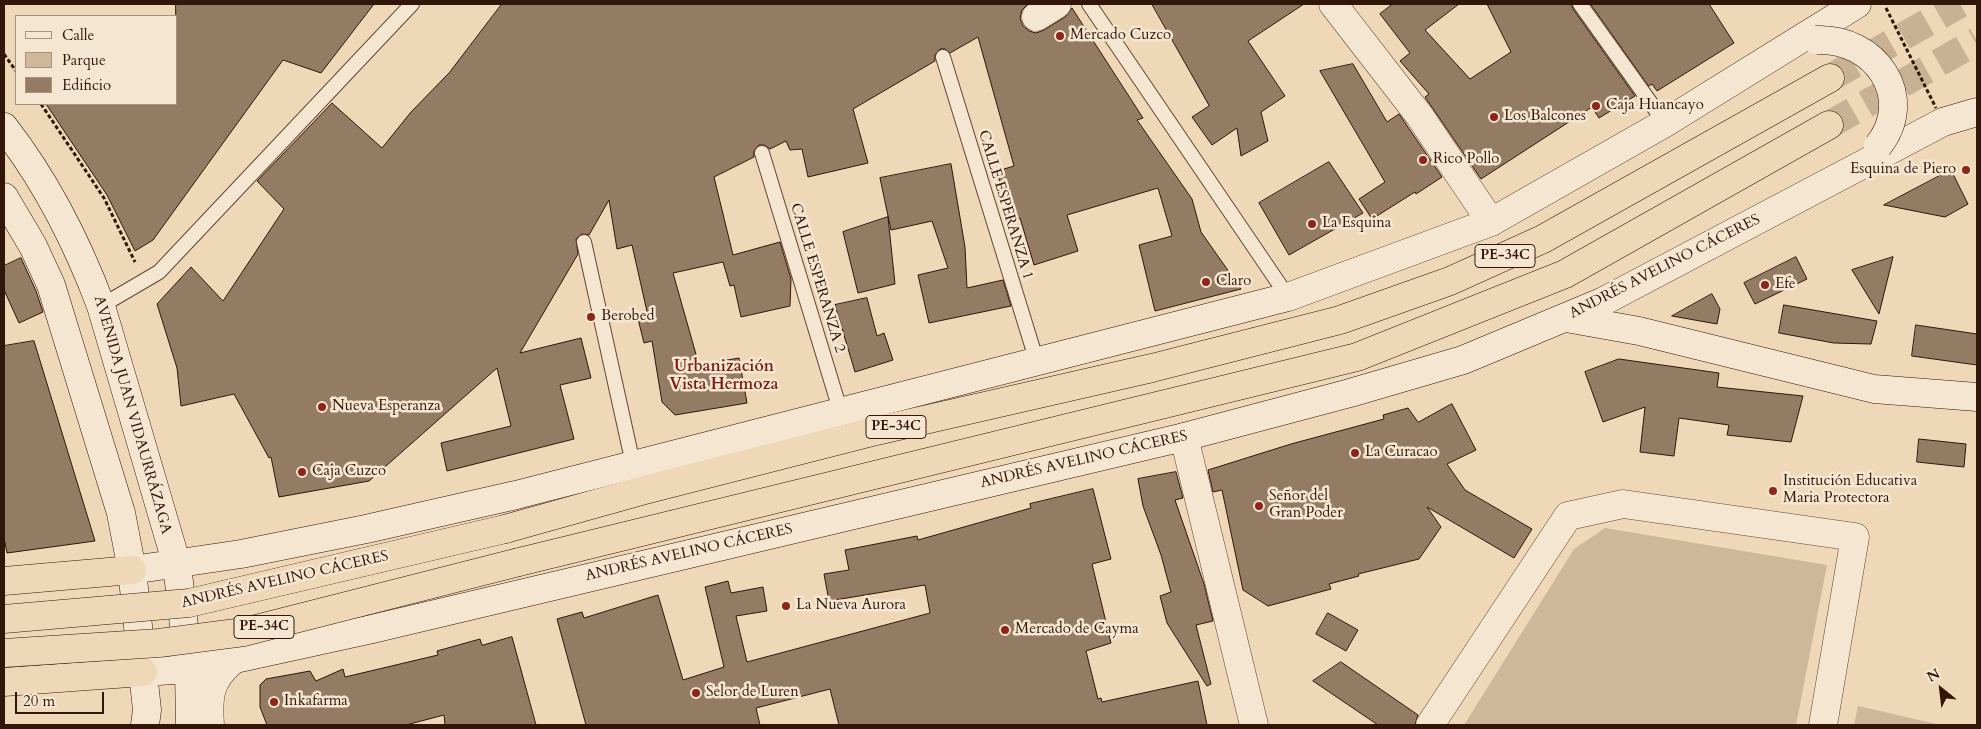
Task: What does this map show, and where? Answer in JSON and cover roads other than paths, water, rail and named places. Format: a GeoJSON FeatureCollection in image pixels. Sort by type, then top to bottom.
{"type":"FeatureCollection","features":[{"type":"Feature","properties":{"kind":"highway","name":"ANDRÉS AVELINO CÁCERES"},"geometry":{"type":"LineString","coordinates":[[4,619],[189,603],[506,530],[641,491],[876,431],[1143,370],[1340,320],[1450,281],[1543,239],[1830,78]]}},
{"type":"Feature","properties":{"kind":"highway","name":"ANDRÉS AVELINO CÁCERES"},"geometry":{"type":"LineString","coordinates":[[4,653],[159,643],[244,632],[519,562],[1357,358],[1565,274],[1829,125]]}},
{"type":"Feature","properties":{"kind":"highway"},"geometry":{"type":"LineString","coordinates":[[4,581],[132,570]]}},
{"type":"Feature","properties":{"kind":"highway"},"geometry":{"type":"LineString","coordinates":[[4,682],[144,672]]}},
{"type":"Feature","properties":{"kind":"main road"},"geometry":{"type":"LineString","coordinates":[[1333,4],[1419,115],[1491,222]]}},
{"type":"Feature","properties":{"kind":"main road","name":"ANDRÉS AVELINO CÁCERES"},"geometry":{"type":"LineString","coordinates":[[132,570],[176,565],[366,530],[516,495],[1288,297],[1491,222],[1665,123],[1857,4]]}},
{"type":"Feature","properties":{"kind":"main road"},"geometry":{"type":"LineString","coordinates":[[1789,45],[1816,40],[1835,40],[1854,46],[1875,61],[1881,70],[1892,96],[1893,116],[1889,129],[1878,146],[1857,169]]}},
{"type":"Feature","properties":{"kind":"main road","name":"ANDRÉS AVELINO CÁCERES"},"geometry":{"type":"LineString","coordinates":[[144,672],[190,669],[231,662],[1184,437],[1350,394],[1463,360],[1602,302],[1943,122],[1977,112]]}},
{"type":"Feature","properties":{"kind":"main road","name":"AVENIDA JUAN VIDAURRÁZAGA"},"geometry":{"type":"LineString","coordinates":[[4,127],[38,175],[58,210],[89,273],[101,306],[176,565],[190,669],[190,725]]}},
{"type":"Feature","properties":{"kind":"main road"},"geometry":{"type":"LineString","coordinates":[[4,197],[33,246],[51,285],[121,513],[132,570],[144,672],[146,725]]}},
{"type":"Feature","properties":{"kind":"main road"},"geometry":{"type":"LineString","coordinates":[[1566,318],[1639,331],[1874,389],[1977,397]]}},
{"type":"Feature","properties":{"kind":"main road"},"geometry":{"type":"LineString","coordinates":[[1184,437],[1254,725]]}},
{"type":"Feature","properties":{"kind":"main road"},"geometry":{"type":"LineString","coordinates":[[1430,725],[1568,516],[1623,504],[1855,537],[1824,725]]}},
{"type":"Feature","properties":{"kind":"main road"},"geometry":{"type":"LineString","coordinates":[[210,725],[209,700],[211,692],[217,674],[231,662]]}},
{"type":"Feature","properties":{"kind":"lane"},"geometry":{"type":"LineString","coordinates":[[101,306],[159,272],[412,4]]}},
{"type":"Feature","properties":{"kind":"lane"},"geometry":{"type":"LineString","coordinates":[[1089,4],[1288,297]]}},
{"type":"Feature","properties":{"kind":"lane"},"geometry":{"type":"LineString","coordinates":[[1580,4],[1665,123]]}},
{"type":"Feature","properties":{"kind":"lane","name":"CALLE ESPERANZA 1"},"geometry":{"type":"LineString","coordinates":[[943,57],[1037,362]]}},
{"type":"Feature","properties":{"kind":"lane","name":"CALLE ESPERANZA 2"},"geometry":{"type":"LineString","coordinates":[[762,153],[841,413]]}},
{"type":"Feature","properties":{"kind":"lane"},"geometry":{"type":"LineString","coordinates":[[584,242],[633,464]]}},
{"type":"Feature","properties":{"kind":"tunnel"},"geometry":{"type":"LineString","coordinates":[[1830,78],[1960,4]]}},
{"type":"Feature","properties":{"kind":"tunnel"},"geometry":{"type":"LineString","coordinates":[[1829,125],[1977,41]]}},
{"type":"Feature","properties":{"kind":"place","name":"Mercado Cuzco"},"geometry":{"type":"Point","coordinates":[1060,36]}},
{"type":"Feature","properties":{"kind":"place","name":"Caja Huancayo"},"geometry":{"type":"Point","coordinates":[1596,106]}},
{"type":"Feature","properties":{"kind":"place","name":"Los Balcones"},"geometry":{"type":"Point","coordinates":[1494,117]}},
{"type":"Feature","properties":{"kind":"place","name":"Rico Pollo"},"geometry":{"type":"Point","coordinates":[1423,160]}},
{"type":"Feature","properties":{"kind":"place","name":"Esquina de Piero"},"geometry":{"type":"Point","coordinates":[1966,170]}},
{"type":"Feature","properties":{"kind":"place","name":"La Esquina"},"geometry":{"type":"Point","coordinates":[1312,224]}},
{"type":"Feature","properties":{"kind":"place","name":"Claro"},"geometry":{"type":"Point","coordinates":[1206,282]}},
{"type":"Feature","properties":{"kind":"place","name":"Efe"},"geometry":{"type":"Point","coordinates":[1765,285]}},
{"type":"Feature","properties":{"kind":"place","name":"Berobed"},"geometry":{"type":"Point","coordinates":[591,317]}},
{"type":"Feature","properties":{"kind":"place","name":"Nueva Esperanza"},"geometry":{"type":"Point","coordinates":[322,407]}},
{"type":"Feature","properties":{"kind":"place","name":"La Curacao"},"geometry":{"type":"Point","coordinates":[1355,453]}},
{"type":"Feature","properties":{"kind":"place","name":"Caja Cuzco"},"geometry":{"type":"Point","coordinates":[302,472]}},
{"type":"Feature","properties":{"kind":"place","name":"Institución Educativa Maria Protectora"},"geometry":{"type":"Point","coordinates":[1773,491]}},
{"type":"Feature","properties":{"kind":"place","name":"Señor del Gran Poder"},"geometry":{"type":"Point","coordinates":[1259,506]}},
{"type":"Feature","properties":{"kind":"place","name":"La Nueva Aurora"},"geometry":{"type":"Point","coordinates":[786,606]}},
{"type":"Feature","properties":{"kind":"place","name":"Mercado de Cayma"},"geometry":{"type":"Point","coordinates":[1005,630]}},
{"type":"Feature","properties":{"kind":"place","name":"Selor de Luren"},"geometry":{"type":"Point","coordinates":[696,693]}},
{"type":"Feature","properties":{"kind":"place","name":"Inkafarma"},"geometry":{"type":"Point","coordinates":[274,702]}},
{"type":"Feature","properties":{"kind":"district","name":"Urbanización Vista Hermoza"},"geometry":{"type":"Point","coordinates":[724,376]}}]}
